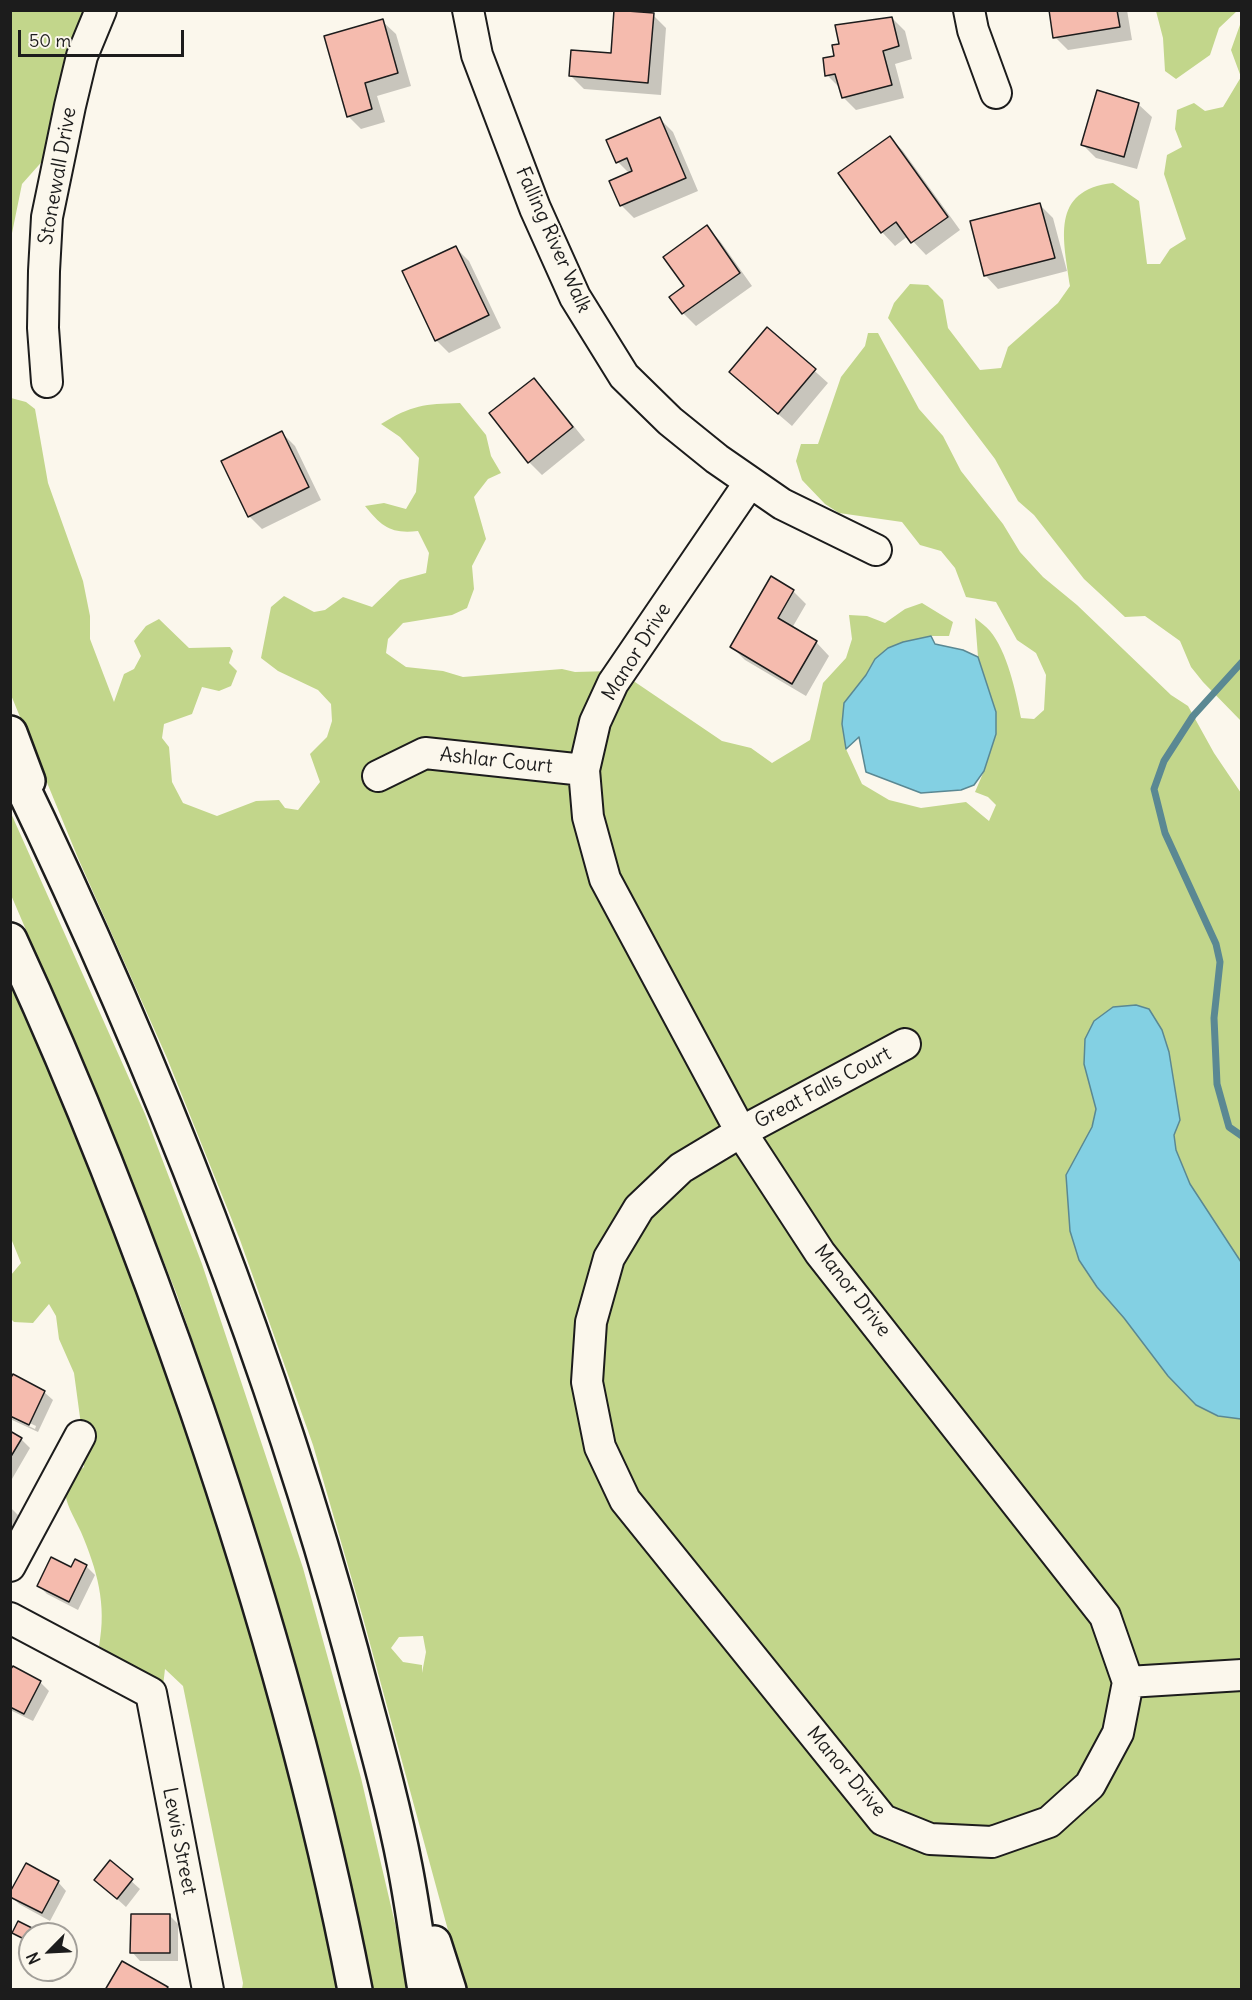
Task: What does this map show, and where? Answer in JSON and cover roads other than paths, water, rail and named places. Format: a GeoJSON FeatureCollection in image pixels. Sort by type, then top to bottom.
{"type":"FeatureCollection","features":[{"type":"Feature","properties":{"kind":"highway"},"geometry":{"type":"LineString","coordinates":[[10,733],[53,850]]}},
{"type":"Feature","properties":{"kind":"highway"},"geometry":{"type":"LineString","coordinates":[[10,761],[53,850],[169,1114],[234,1282],[272,1392],[320,1541],[380,1762],[405,1865],[425,1989]]}},
{"type":"Feature","properties":{"kind":"highway"},"geometry":{"type":"LineString","coordinates":[[10,940],[70,1073],[127,1215],[227,1500],[268,1632],[304,1767],[343,1928],[355,1989]]}},
{"type":"Feature","properties":{"kind":"highway"},"geometry":{"type":"LineString","coordinates":[[405,1865],[449,1989]]}},
{"type":"Feature","properties":{"kind":"street","name":"Stonewall Drive"},"geometry":{"type":"LineString","coordinates":[[48,382],[43,328],[47,217],[82,56],[101,10]]}},
{"type":"Feature","properties":{"kind":"street","name":"Falling River Walk"},"geometry":{"type":"LineString","coordinates":[[468,10],[477,55],[535,208],[575,297],[624,376],[670,421],[750,482],[782,504],[876,550]]}},
{"type":"Feature","properties":{"kind":"street"},"geometry":{"type":"LineString","coordinates":[[969,10],[973,30],[996,93]]}},
{"type":"Feature","properties":{"kind":"street","name":"Manor Drive"},"geometry":{"type":"LineString","coordinates":[[741,1132],[681,1168],[639,1208],[609,1258],[591,1322],[587,1382],[600,1447],[625,1500],[883,1820],[930,1839],[992,1842],[1049,1822],[1090,1785],[1118,1733],[1128,1682],[1105,1616],[820,1253],[741,1132],[605,879],[588,817],[584,770],[595,722],[613,683],[750,482]]}},
{"type":"Feature","properties":{"kind":"street","name":"Ashlar Court"},"geometry":{"type":"LineString","coordinates":[[378,776],[425,753],[584,770]]}},
{"type":"Feature","properties":{"kind":"street","name":"Great Falls Court"},"geometry":{"type":"LineString","coordinates":[[741,1132],[905,1044]]}},
{"type":"Feature","properties":{"kind":"street"},"geometry":{"type":"LineString","coordinates":[[10,1566],[80,1436]]}},
{"type":"Feature","properties":{"kind":"street","name":"Lewis Street"},"geometry":{"type":"LineString","coordinates":[[10,1618],[151,1693],[208,1989]]}},
{"type":"Feature","properties":{"kind":"street"},"geometry":{"type":"LineString","coordinates":[[1128,1682],[1242,1675]]}},
{"type":"Feature","properties":{"kind":"water"},"geometry":{"type":"Polygon","coordinates":[[[931,636],[935,644],[963,650],[978,657],[996,712],[996,734],[984,771],[974,785],[961,790],[921,793],[866,772],[859,737],[846,749],[842,724],[844,703],[866,675],[875,659],[888,648],[931,636]]]}},
{"type":"Feature","properties":{"kind":"water"},"geometry":{"type":"Polygon","coordinates":[[[1136,1005],[1149,1009],[1162,1030],[1169,1052],[1180,1120],[1174,1135],[1176,1150],[1190,1184],[1241,1262],[1241,1419],[1218,1416],[1196,1405],[1168,1376],[1097,1287],[1079,1260],[1070,1231],[1066,1175],[1092,1127],[1096,1109],[1084,1064],[1085,1039],[1094,1021],[1113,1007],[1136,1005]]]}},
{"type":"Feature","properties":{"kind":"waterway"},"geometry":{"type":"LineString","coordinates":[[1242,662],[1193,716],[1164,761],[1154,789],[1165,833],[1216,944],[1220,962],[1214,1018],[1217,1084],[1229,1127],[1242,1136]]}}]}
